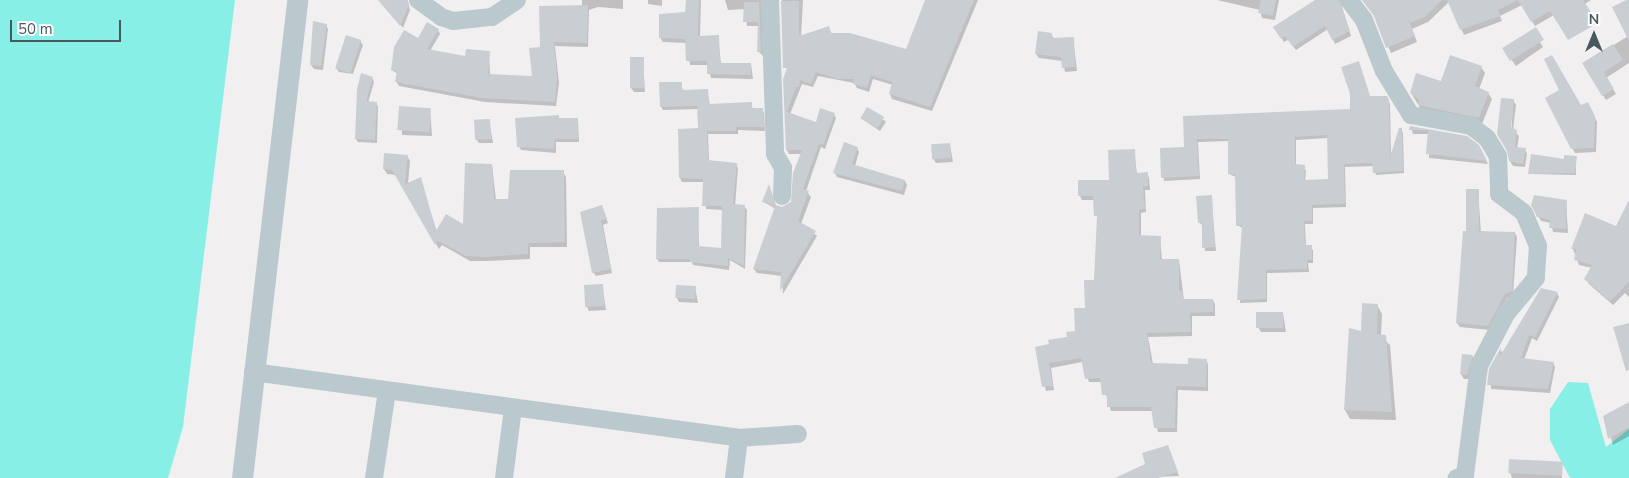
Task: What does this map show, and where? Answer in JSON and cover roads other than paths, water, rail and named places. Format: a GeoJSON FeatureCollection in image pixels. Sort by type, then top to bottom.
{"type":"FeatureCollection","features":[{"type":"Feature","properties":{"kind":"street"},"geometry":{"type":"LineString","coordinates":[[242,478],[297,0]]}},
{"type":"Feature","properties":{"kind":"street"},"geometry":{"type":"LineString","coordinates":[[418,0],[441,18],[453,21],[492,18],[517,0]]}},
{"type":"Feature","properties":{"kind":"street"},"geometry":{"type":"LineString","coordinates":[[770,0],[775,154],[783,168],[782,196]]}},
{"type":"Feature","properties":{"kind":"street"},"geometry":{"type":"LineString","coordinates":[[1349,0],[1364,20],[1384,72],[1411,115],[1471,126],[1487,138],[1498,156],[1499,194],[1524,213],[1538,246],[1536,278],[1506,314],[1479,366],[1465,475],[1457,478]]}},
{"type":"Feature","properties":{"kind":"street"},"geometry":{"type":"LineString","coordinates":[[253,372],[739,438],[798,434]]}},
{"type":"Feature","properties":{"kind":"street"},"geometry":{"type":"LineString","coordinates":[[374,478],[387,391]]}},
{"type":"Feature","properties":{"kind":"street"},"geometry":{"type":"LineString","coordinates":[[504,478],[513,408]]}},
{"type":"Feature","properties":{"kind":"street"},"geometry":{"type":"LineString","coordinates":[[734,478],[739,438]]}},
{"type":"Feature","properties":{"kind":"water"},"geometry":{"type":"Polygon","coordinates":[[[0,0],[235,0],[183,427],[168,478],[0,478],[0,0]]]}},
{"type":"Feature","properties":{"kind":"water"},"geometry":{"type":"Polygon","coordinates":[[[1568,382],[1588,383],[1606,447],[1629,429],[1629,478],[1570,478],[1550,440],[1550,409],[1568,382]]]}}]}
